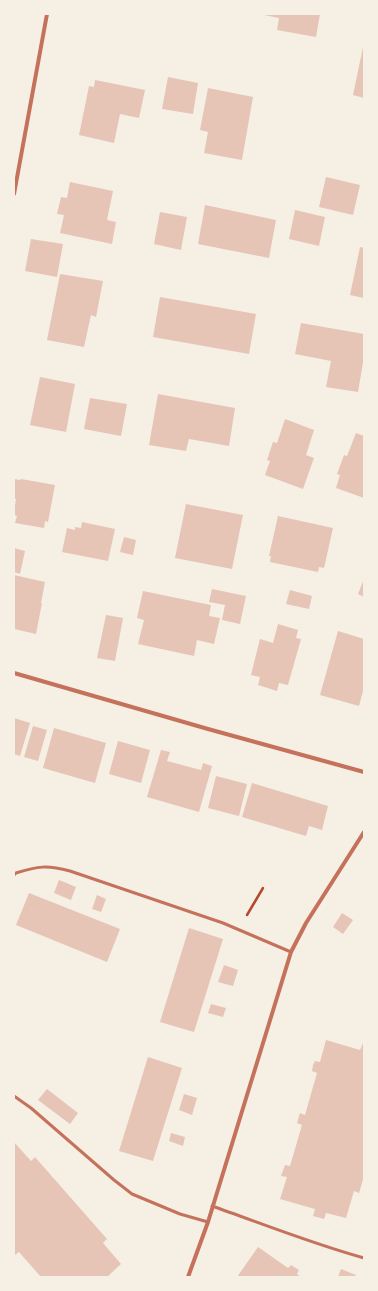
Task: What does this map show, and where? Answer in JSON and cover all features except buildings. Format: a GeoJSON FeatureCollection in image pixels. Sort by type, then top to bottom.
{"type":"FeatureCollection","features":[{"type":"Feature","properties":{"kind":"street"},"geometry":{"type":"LineString","coordinates":[[14,194],[47,14]]}},
{"type":"Feature","properties":{"kind":"street"},"geometry":{"type":"LineString","coordinates":[[14,161],[19,162]]}},
{"type":"Feature","properties":{"kind":"street"},"geometry":{"type":"LineString","coordinates":[[14,673],[208,730],[364,772]]}},
{"type":"Feature","properties":{"kind":"street"},"geometry":{"type":"LineString","coordinates":[[188,1277],[208,1222],[291,952],[306,923],[364,832]]}},
{"type":"Feature","properties":{"kind":"lane"},"geometry":{"type":"LineString","coordinates":[[14,875],[16,873],[42,866],[56,867],[177,906],[238,929],[291,952]]}},
{"type":"Feature","properties":{"kind":"lane"},"geometry":{"type":"LineString","coordinates":[[14,1096],[31,1108],[132,1194],[180,1214],[208,1222]]}},
{"type":"Feature","properties":{"kind":"lane"},"geometry":{"type":"LineString","coordinates":[[212,1206],[291,1235],[344,1253],[364,1258]]}},
{"type":"Feature","properties":{"kind":"path"},"geometry":{"type":"LineString","coordinates":[[238,929],[263,888]]}}]}
